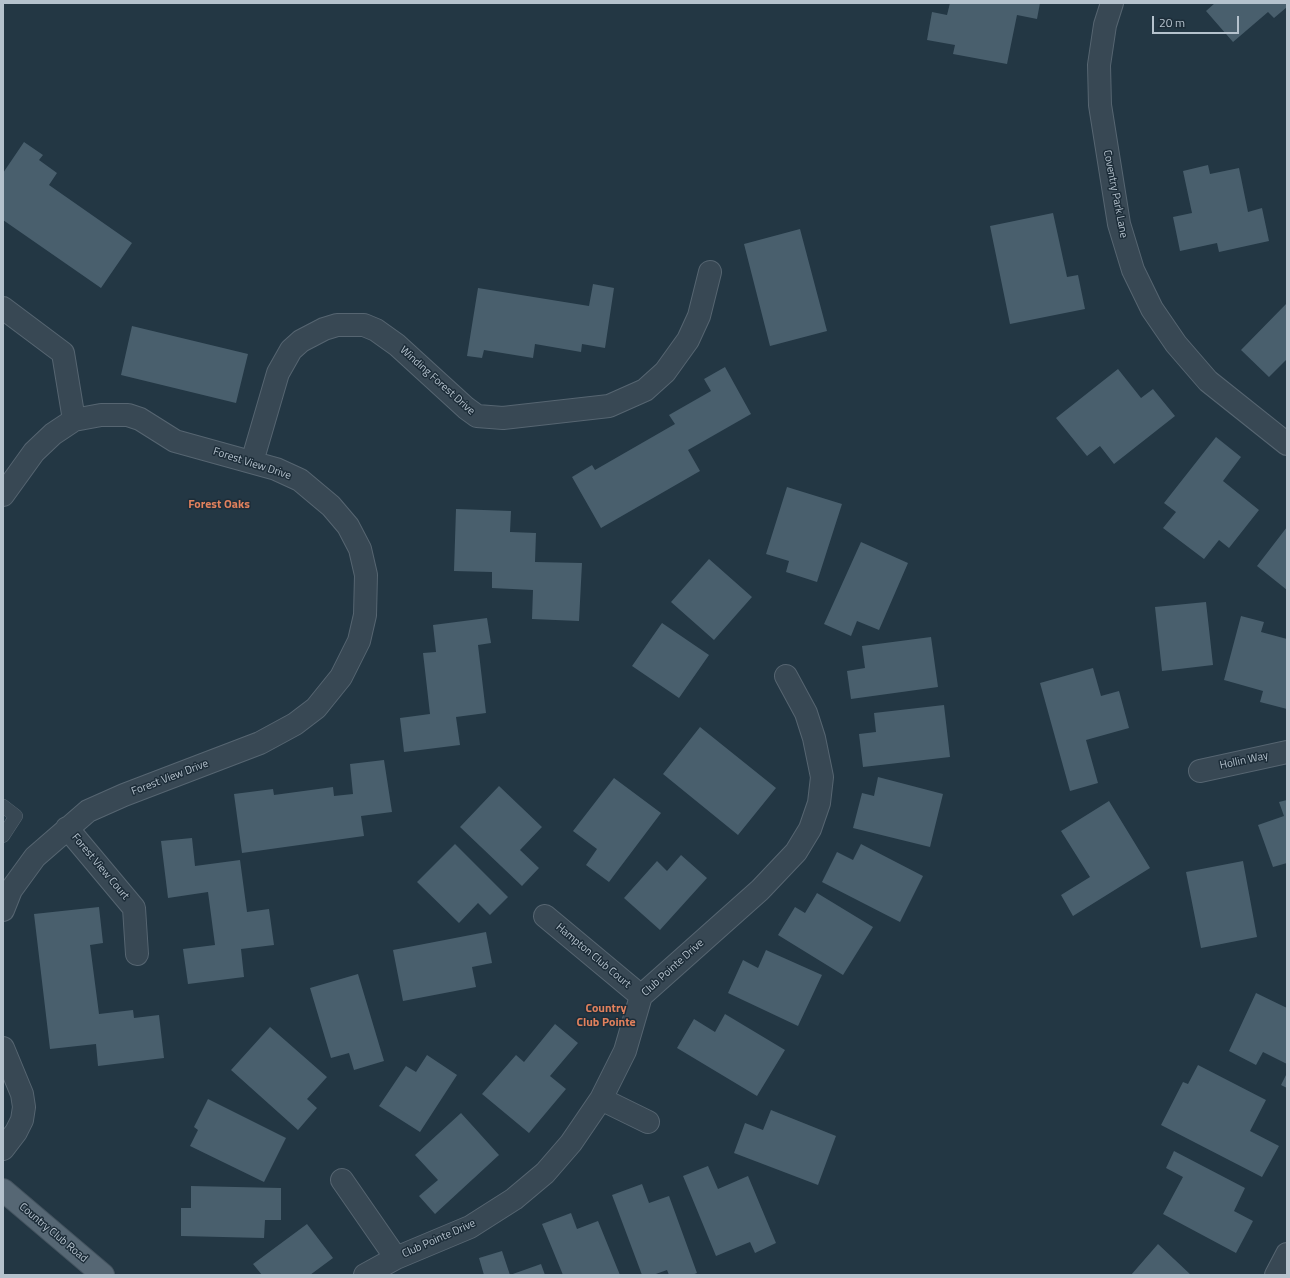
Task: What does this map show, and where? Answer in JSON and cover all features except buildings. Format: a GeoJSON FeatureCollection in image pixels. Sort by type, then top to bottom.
{"type":"FeatureCollection","features":[{"type":"Feature","properties":{"kind":"main road","name":"Country Club Road"},"geometry":{"type":"LineString","coordinates":[[3,1190],[103,1275]]}},
{"type":"Feature","properties":{"kind":"street","name":"Coventry Park Lane"},"geometry":{"type":"LineString","coordinates":[[1112,3],[1105,25],[1100,65],[1100,105],[1119,224],[1133,270],[1152,309],[1176,344],[1208,380],[1287,444]]}},
{"type":"Feature","properties":{"kind":"street","name":"Winding Forest Drive"},"geometry":{"type":"LineString","coordinates":[[252,462],[278,373],[291,350],[301,341],[324,329],[338,325],[364,325],[376,330],[397,345],[466,408],[477,416],[503,418],[609,406],[646,390],[665,372],[688,340],[699,316],[710,272]]}},
{"type":"Feature","properties":{"kind":"street"},"geometry":{"type":"LineString","coordinates":[[3,308],[63,353],[74,420]]}},
{"type":"Feature","properties":{"kind":"street","name":"Forest View Drive"},"geometry":{"type":"LineString","coordinates":[[3,495],[34,452],[53,434],[74,420],[101,414],[128,415],[140,419],[175,441],[276,469],[300,480],[331,506],[348,526],[360,549],[366,575],[365,615],[359,641],[341,677],[316,708],[296,724],[260,743],[124,795],[88,811],[34,857],[11,890],[3,910]]}},
{"type":"Feature","properties":{"kind":"street","name":"Club Pointe Drive"},"geometry":{"type":"LineString","coordinates":[[365,1275],[396,1258],[470,1227],[514,1199],[545,1173],[571,1143],[601,1098],[625,1051],[641,996],[760,890],[796,852],[810,829],[819,803],[822,777],[814,738],[806,713],[786,676]]}},
{"type":"Feature","properties":{"kind":"street","name":"Hollin Way"},"geometry":{"type":"LineString","coordinates":[[1200,771],[1287,752]]}},
{"type":"Feature","properties":{"kind":"street","name":"Forest View Court"},"geometry":{"type":"LineString","coordinates":[[67,828],[134,908],[137,954]]}},
{"type":"Feature","properties":{"kind":"street","name":"Hampton Club Court"},"geometry":{"type":"LineString","coordinates":[[545,916],[641,996]]}},
{"type":"Feature","properties":{"kind":"street"},"geometry":{"type":"LineString","coordinates":[[3,1048],[22,1094],[24,1107],[22,1120],[16,1132],[3,1148]]}},
{"type":"Feature","properties":{"kind":"street"},"geometry":{"type":"LineString","coordinates":[[601,1098],[648,1122]]}},
{"type":"Feature","properties":{"kind":"street"},"geometry":{"type":"LineString","coordinates":[[342,1180],[396,1258]]}},
{"type":"Feature","properties":{"kind":"street"},"geometry":{"type":"LineString","coordinates":[[1276,1275],[1287,1254]]}},
{"type":"Feature","properties":{"kind":"lane"},"geometry":{"type":"LineString","coordinates":[[3,806],[16,816],[3,836]]}},
{"type":"Feature","properties":{"kind":"district","name":"Forest Oaks"},"geometry":{"type":"Point","coordinates":[219,505]}},
{"type":"Feature","properties":{"kind":"district","name":"Country Club Pointe"},"geometry":{"type":"Point","coordinates":[606,1016]}}]}
